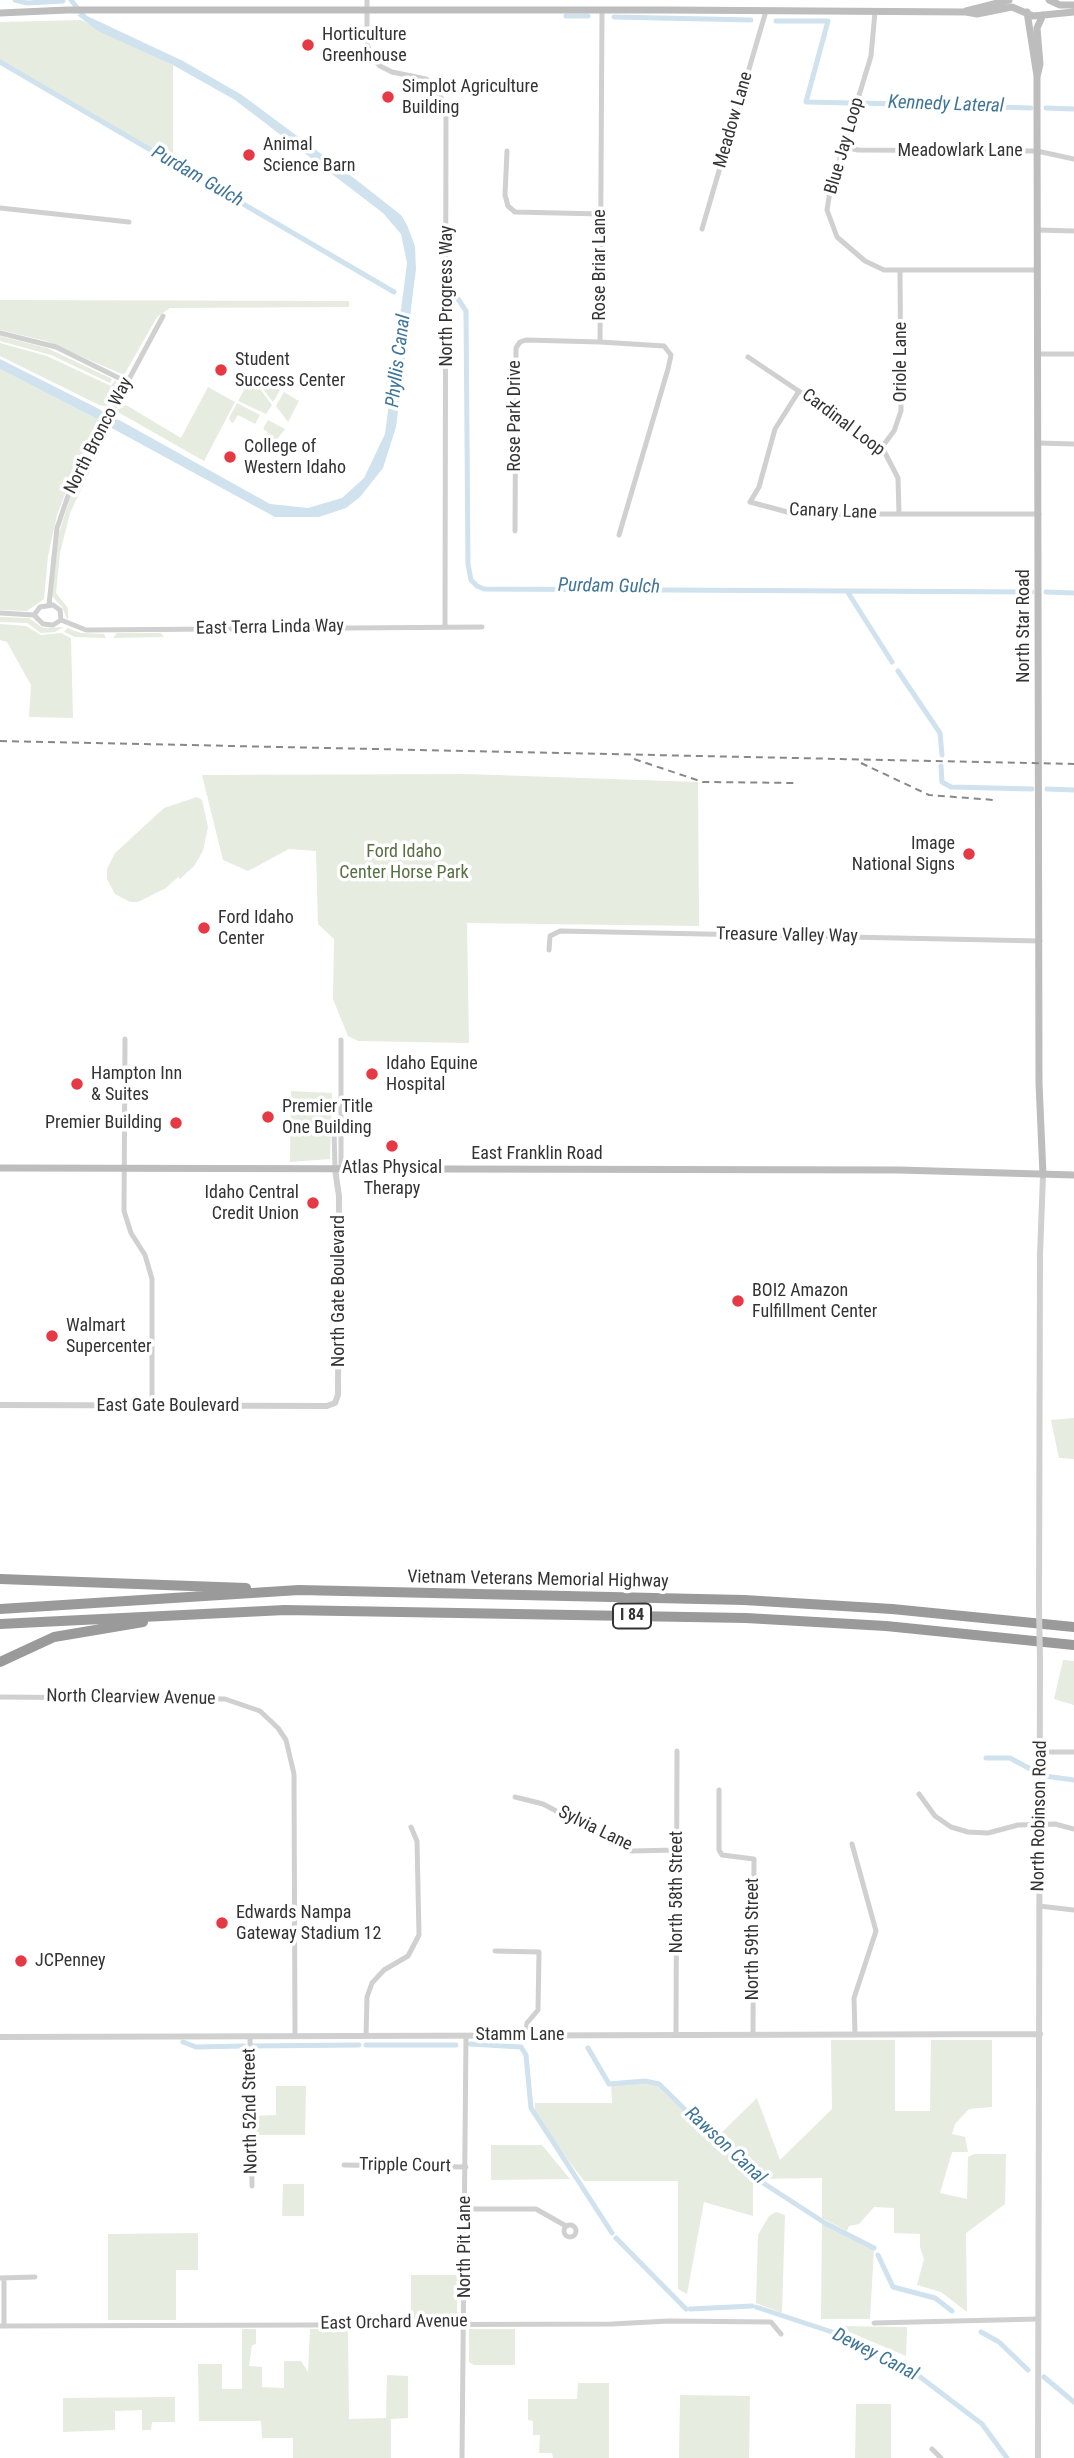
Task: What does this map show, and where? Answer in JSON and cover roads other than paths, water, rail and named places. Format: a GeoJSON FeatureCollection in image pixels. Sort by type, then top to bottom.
{"type":"FeatureCollection","features":[{"type":"Feature","properties":{"kind":"highway"},"geometry":{"type":"LineString","coordinates":[[0,1579],[299,1590]]}},
{"type":"Feature","properties":{"kind":"highway","name":"Vietnam Veterans Memorial Highway"},"geometry":{"type":"LineString","coordinates":[[0,1609],[299,1590],[744,1600],[892,1609],[1074,1627]]}},
{"type":"Feature","properties":{"kind":"highway","name":"Vietnam Veterans Memorial Highway"},"geometry":{"type":"LineString","coordinates":[[0,1624],[285,1610],[746,1618],[899,1628],[1074,1645]]}},
{"type":"Feature","properties":{"kind":"highway"},"geometry":{"type":"LineString","coordinates":[[0,1662],[54,1637],[188,1614]]}},
{"type":"Feature","properties":{"kind":"main road"},"geometry":{"type":"LineString","coordinates":[[966,12],[1009,0]]}},
{"type":"Feature","properties":{"kind":"main road"},"geometry":{"type":"LineString","coordinates":[[1048,0],[1060,5],[1074,5]]}},
{"type":"Feature","properties":{"kind":"main road","name":"North Star Road"},"geometry":{"type":"LineString","coordinates":[[1037,77],[1041,64],[1038,28],[1048,0]]}},
{"type":"Feature","properties":{"kind":"main road","name":"North Star Road"},"geometry":{"type":"LineString","coordinates":[[1024,1],[1037,77],[1040,1083],[1043,1175]]}},
{"type":"Feature","properties":{"kind":"main road"},"geometry":{"type":"LineString","coordinates":[[0,13],[76,10],[766,11],[966,12],[977,15],[1012,7],[1033,16],[1074,12]]}},
{"type":"Feature","properties":{"kind":"main road","name":"East Franklin Road"},"geometry":{"type":"LineString","coordinates":[[0,1168],[899,1170],[1074,1175]]}},
{"type":"Feature","properties":{"kind":"street"},"geometry":{"type":"LineString","coordinates":[[210,0],[210,10]]}},
{"type":"Feature","properties":{"kind":"street","name":"North Progress Way"},"geometry":{"type":"LineString","coordinates":[[367,0],[367,44],[372,57],[380,66],[392,72],[426,79],[436,87],[446,109],[445,627]]}},
{"type":"Feature","properties":{"kind":"street","name":"Rose Briar Lane"},"geometry":{"type":"LineString","coordinates":[[602,11],[600,342],[664,346],[671,355],[619,535]]}},
{"type":"Feature","properties":{"kind":"street","name":"Meadow Lane"},"geometry":{"type":"LineString","coordinates":[[702,229],[766,11]]}},
{"type":"Feature","properties":{"kind":"street","name":"Blue Jay Loop"},"geometry":{"type":"LineString","coordinates":[[875,12],[871,56],[830,191],[827,211],[831,227],[850,250],[884,270],[1038,270]]}},
{"type":"Feature","properties":{"kind":"street","name":"Meadowlark Lane"},"geometry":{"type":"LineString","coordinates":[[844,147],[858,150],[1037,151],[1074,159]]}},
{"type":"Feature","properties":{"kind":"street"},"geometry":{"type":"LineString","coordinates":[[508,151],[505,195],[508,205],[515,212],[601,214]]}},
{"type":"Feature","properties":{"kind":"street"},"geometry":{"type":"LineString","coordinates":[[0,208],[129,222]]}},
{"type":"Feature","properties":{"kind":"street"},"geometry":{"type":"LineString","coordinates":[[1038,230],[1074,231]]}},
{"type":"Feature","properties":{"kind":"street","name":"Oriole Lane"},"geometry":{"type":"LineString","coordinates":[[882,447],[894,431],[901,411],[900,272]]}},
{"type":"Feature","properties":{"kind":"street","name":"North Bronco Way"},"geometry":{"type":"LineString","coordinates":[[49,605],[57,528],[71,486],[163,316]]}},
{"type":"Feature","properties":{"kind":"street"},"geometry":{"type":"LineString","coordinates":[[0,333],[56,347],[127,382]]}},
{"type":"Feature","properties":{"kind":"street","name":"Rose Park Drive"},"geometry":{"type":"LineString","coordinates":[[515,531],[516,348],[526,340],[600,342]]}},
{"type":"Feature","properties":{"kind":"street"},"geometry":{"type":"LineString","coordinates":[[1039,354],[1074,354]]}},
{"type":"Feature","properties":{"kind":"street","name":"Cardinal Loop"},"geometry":{"type":"LineString","coordinates":[[748,357],[882,447],[898,478],[899,514]]}},
{"type":"Feature","properties":{"kind":"street","name":"Canary Lane"},"geometry":{"type":"LineString","coordinates":[[799,391],[775,429],[758,487],[750,502],[795,514],[1038,514]]}},
{"type":"Feature","properties":{"kind":"street"},"geometry":{"type":"LineString","coordinates":[[1038,443],[1074,443]]}},
{"type":"Feature","properties":{"kind":"street"},"geometry":{"type":"LineString","coordinates":[[0,613],[34,615],[43,624],[53,625],[61,620],[60,610],[49,605],[40,607],[34,615]]}},
{"type":"Feature","properties":{"kind":"street","name":"East Terra Linda Way"},"geometry":{"type":"LineString","coordinates":[[61,620],[86,630],[482,627]]}},
{"type":"Feature","properties":{"kind":"street","name":"Treasure Valley Way"},"geometry":{"type":"LineString","coordinates":[[549,950],[550,936],[561,932],[1040,941]]}},
{"type":"Feature","properties":{"kind":"street"},"geometry":{"type":"LineString","coordinates":[[125,1039],[126,1217],[131,1233],[145,1255],[152,1279],[152,1405]]}},
{"type":"Feature","properties":{"kind":"street"},"geometry":{"type":"LineString","coordinates":[[338,1169],[334,1129],[339,1122],[341,1040]]}},
{"type":"Feature","properties":{"kind":"street","name":"North Gate Boulevard"},"geometry":{"type":"LineString","coordinates":[[335,1403],[338,1395],[338,1169]]}},
{"type":"Feature","properties":{"kind":"street","name":"North Robinson Road"},"geometry":{"type":"LineString","coordinates":[[1038,2458],[1039,1906],[1042,1752],[1039,1607],[1043,1175]]}},
{"type":"Feature","properties":{"kind":"street","name":"East Gate Boulevard"},"geometry":{"type":"LineString","coordinates":[[0,1405],[327,1406],[335,1403]]}},
{"type":"Feature","properties":{"kind":"street","name":"North Clearview Avenue"},"geometry":{"type":"LineString","coordinates":[[0,1697],[217,1698],[260,1712],[278,1728],[286,1740],[294,1774],[295,2036]]}},
{"type":"Feature","properties":{"kind":"street","name":"North 58th Street"},"geometry":{"type":"LineString","coordinates":[[676,2034],[677,1751]]}},
{"type":"Feature","properties":{"kind":"street"},"geometry":{"type":"LineString","coordinates":[[1042,1752],[1074,1752]]}},
{"type":"Feature","properties":{"kind":"street","name":"North 59th Street"},"geometry":{"type":"LineString","coordinates":[[719,1790],[719,1850],[722,1855],[754,1859],[753,2034]]}},
{"type":"Feature","properties":{"kind":"street"},"geometry":{"type":"LineString","coordinates":[[919,1794],[935,1816],[951,1827],[968,1832],[988,1833],[1018,1825],[1041,1824],[1074,1829]]}},
{"type":"Feature","properties":{"kind":"street","name":"Sylvia Lane"},"geometry":{"type":"LineString","coordinates":[[515,1797],[543,1804],[632,1851],[676,1850]]}},
{"type":"Feature","properties":{"kind":"street"},"geometry":{"type":"LineString","coordinates":[[366,2036],[367,1997],[372,1983],[384,1970],[408,1956],[419,1935],[417,1841],[411,1827]]}},
{"type":"Feature","properties":{"kind":"street"},"geometry":{"type":"LineString","coordinates":[[852,1844],[876,1931],[854,1998],[855,2034]]}},
{"type":"Feature","properties":{"kind":"street"},"geometry":{"type":"LineString","coordinates":[[1039,1906],[1074,1910]]}},
{"type":"Feature","properties":{"kind":"street"},"geometry":{"type":"LineString","coordinates":[[495,1951],[539,1952],[538,2010],[527,2024],[526,2035]]}},
{"type":"Feature","properties":{"kind":"street","name":"Stamm Lane"},"geometry":{"type":"LineString","coordinates":[[0,2037],[1040,2034]]}},
{"type":"Feature","properties":{"kind":"street","name":"North 52nd Street"},"geometry":{"type":"LineString","coordinates":[[250,2036],[252,2186]]}},
{"type":"Feature","properties":{"kind":"street","name":"North Pit Lane"},"geometry":{"type":"LineString","coordinates":[[462,2458],[466,2036]]}},
{"type":"Feature","properties":{"kind":"street","name":"Tripple Court"},"geometry":{"type":"LineString","coordinates":[[344,2165],[466,2167]]}},
{"type":"Feature","properties":{"kind":"street"},"geometry":{"type":"LineString","coordinates":[[466,2209],[536,2209],[566,2226]]}},
{"type":"Feature","properties":{"kind":"street"},"geometry":{"type":"LineString","coordinates":[[2,2326],[2,2278],[34,2277]]}},
{"type":"Feature","properties":{"kind":"street"},"geometry":{"type":"LineString","coordinates":[[874,2323],[1038,2319]]}},
{"type":"Feature","properties":{"kind":"street","name":"East Orchard Avenue"},"geometry":{"type":"LineString","coordinates":[[2,2326],[771,2322],[781,2334]]}},
{"type":"Feature","properties":{"kind":"street"},"geometry":{"type":"LineString","coordinates":[[932,2449],[941,2458]]}},
{"type":"Feature","properties":{"kind":"water"},"geometry":{"type":"Polygon","coordinates":[[[77,15],[85,15],[183,61],[242,95],[401,215],[407,225],[415,246],[416,269],[396,427],[383,468],[360,497],[346,508],[319,517],[275,517],[108,426],[113,418],[121,421],[270,504],[308,508],[342,498],[364,478],[385,434],[407,263],[401,234],[383,213],[235,100],[173,65],[98,31],[77,15]]]}},
{"type":"Feature","properties":{"kind":"water"},"geometry":{"type":"Polygon","coordinates":[[[0,359],[99,409],[105,413],[101,421],[0,369],[0,359]]]}},
{"type":"Feature","properties":{"kind":"waterway"},"geometry":{"type":"LineString","coordinates":[[15,0],[27,3],[63,1]]}},
{"type":"Feature","properties":{"kind":"waterway","name":"Phyllis Canal"},"geometry":{"type":"LineString","coordinates":[[71,0],[86,19]]}},
{"type":"Feature","properties":{"kind":"waterway","name":"Kennedy Lateral"},"geometry":{"type":"LineString","coordinates":[[566,16],[588,16]]}},
{"type":"Feature","properties":{"kind":"waterway","name":"Kennedy Lateral"},"geometry":{"type":"LineString","coordinates":[[614,17],[751,20]]}},
{"type":"Feature","properties":{"kind":"waterway","name":"Kennedy Lateral"},"geometry":{"type":"LineString","coordinates":[[776,21],[828,21],[806,102],[852,103]]}},
{"type":"Feature","properties":{"kind":"waterway","name":"Purdam Gulch"},"geometry":{"type":"LineString","coordinates":[[0,62],[394,292]]}},
{"type":"Feature","properties":{"kind":"waterway","name":"Kennedy Lateral"},"geometry":{"type":"LineString","coordinates":[[861,103],[1031,108]]}},
{"type":"Feature","properties":{"kind":"waterway","name":"Kennedy Lateral"},"geometry":{"type":"LineString","coordinates":[[1046,108],[1074,109]]}},
{"type":"Feature","properties":{"kind":"waterway","name":"Purdam Gulch"},"geometry":{"type":"LineString","coordinates":[[458,299],[466,311],[468,564],[471,580],[477,586],[484,589],[1032,592]]}},
{"type":"Feature","properties":{"kind":"waterway"},"geometry":{"type":"LineString","coordinates":[[847,591],[892,662]]}},
{"type":"Feature","properties":{"kind":"waterway","name":"Purdam Gulch"},"geometry":{"type":"LineString","coordinates":[[1046,592],[1074,593]]}},
{"type":"Feature","properties":{"kind":"waterway"},"geometry":{"type":"LineString","coordinates":[[898,671],[940,733],[942,755]]}},
{"type":"Feature","properties":{"kind":"waterway"},"geometry":{"type":"LineString","coordinates":[[941,766],[942,782],[951,787],[1032,789]]}},
{"type":"Feature","properties":{"kind":"waterway"},"geometry":{"type":"LineString","coordinates":[[1047,789],[1074,790]]}},
{"type":"Feature","properties":{"kind":"waterway"},"geometry":{"type":"LineString","coordinates":[[986,1758],[1010,1758],[1034,1771]]}},
{"type":"Feature","properties":{"kind":"waterway"},"geometry":{"type":"LineString","coordinates":[[1045,1776],[1074,1780]]}},
{"type":"Feature","properties":{"kind":"waterway","name":"Dewey Canal"},"geometry":{"type":"LineString","coordinates":[[183,2042],[196,2047],[244,2046]]}},
{"type":"Feature","properties":{"kind":"waterway","name":"Dewey Canal"},"geometry":{"type":"LineString","coordinates":[[470,2044],[521,2047],[526,2055],[531,2108],[612,2233]]}},
{"type":"Feature","properties":{"kind":"waterway","name":"Dewey Canal"},"geometry":{"type":"LineString","coordinates":[[250,2046],[359,2045]]}},
{"type":"Feature","properties":{"kind":"waterway","name":"Dewey Canal"},"geometry":{"type":"LineString","coordinates":[[366,2045],[456,2045]]}},
{"type":"Feature","properties":{"kind":"waterway","name":"Rawson Canal"},"geometry":{"type":"LineString","coordinates":[[588,2048],[609,2084],[645,2081],[659,2084],[754,2177],[825,2223],[874,2248]]}},
{"type":"Feature","properties":{"kind":"waterway","name":"Dewey Canal"},"geometry":{"type":"LineString","coordinates":[[616,2238],[686,2309]]}},
{"type":"Feature","properties":{"kind":"waterway","name":"Rawson Canal"},"geometry":{"type":"LineString","coordinates":[[878,2255],[893,2287],[935,2298],[952,2311]]}},
{"type":"Feature","properties":{"kind":"waterway","name":"Dewey Canal"},"geometry":{"type":"LineString","coordinates":[[690,2309],[752,2306]]}},
{"type":"Feature","properties":{"kind":"waterway","name":"Dewey Canal"},"geometry":{"type":"LineString","coordinates":[[756,2307],[832,2332],[882,2359],[911,2370],[982,2424],[1007,2458]]}},
{"type":"Feature","properties":{"kind":"waterway","name":"Rawson Canal"},"geometry":{"type":"LineString","coordinates":[[981,2332],[999,2342],[1028,2370]]}},
{"type":"Feature","properties":{"kind":"waterway","name":"Rawson Canal"},"geometry":{"type":"LineString","coordinates":[[1044,2377],[1074,2402]]}},
{"type":"Feature","properties":{"kind":"railway"},"geometry":{"type":"LineString","coordinates":[[0,741],[1074,764]]}},
{"type":"Feature","properties":{"kind":"railway"},"geometry":{"type":"LineString","coordinates":[[634,759],[703,782],[798,783]]}},
{"type":"Feature","properties":{"kind":"railway"},"geometry":{"type":"LineString","coordinates":[[861,763],[929,795],[994,800]]}},
{"type":"Feature","properties":{"kind":"place","name":"Horticulture Greenhouse"},"geometry":{"type":"Point","coordinates":[308,45]}},
{"type":"Feature","properties":{"kind":"place","name":"Simplot Agriculture Building"},"geometry":{"type":"Point","coordinates":[388,97]}},
{"type":"Feature","properties":{"kind":"place","name":"Animal Science Barn"},"geometry":{"type":"Point","coordinates":[249,155]}},
{"type":"Feature","properties":{"kind":"place","name":"Student Success Center"},"geometry":{"type":"Point","coordinates":[221,370]}},
{"type":"Feature","properties":{"kind":"place","name":"College of Western Idaho"},"geometry":{"type":"Point","coordinates":[230,457]}},
{"type":"Feature","properties":{"kind":"place","name":"Image National Signs"},"geometry":{"type":"Point","coordinates":[969,854]}},
{"type":"Feature","properties":{"kind":"place","name":"Ford Idaho Center"},"geometry":{"type":"Point","coordinates":[204,928]}},
{"type":"Feature","properties":{"kind":"place","name":"Idaho Equine Hospital"},"geometry":{"type":"Point","coordinates":[372,1074]}},
{"type":"Feature","properties":{"kind":"place","name":"Hampton Inn & Suites"},"geometry":{"type":"Point","coordinates":[77,1084]}},
{"type":"Feature","properties":{"kind":"place","name":"Premier Title One Building"},"geometry":{"type":"Point","coordinates":[268,1117]}},
{"type":"Feature","properties":{"kind":"place","name":"Premier Building"},"geometry":{"type":"Point","coordinates":[176,1123]}},
{"type":"Feature","properties":{"kind":"place","name":"Atlas Physical Therapy"},"geometry":{"type":"Point","coordinates":[392,1146]}},
{"type":"Feature","properties":{"kind":"place","name":"Idaho Central Credit Union"},"geometry":{"type":"Point","coordinates":[313,1203]}},
{"type":"Feature","properties":{"kind":"place","name":"BOI2 Amazon Fulfillment Center"},"geometry":{"type":"Point","coordinates":[738,1301]}},
{"type":"Feature","properties":{"kind":"place","name":"Walmart Supercenter"},"geometry":{"type":"Point","coordinates":[52,1336]}},
{"type":"Feature","properties":{"kind":"place","name":"Edwards Nampa Gateway Stadium 12"},"geometry":{"type":"Point","coordinates":[222,1923]}},
{"type":"Feature","properties":{"kind":"place","name":"JCPenney"},"geometry":{"type":"Point","coordinates":[21,1961]}},
{"type":"Feature","properties":{"kind":"park label","name":"Ford Idaho Center Horse Park"},"geometry":{"type":"Point","coordinates":[404,862]}}]}
